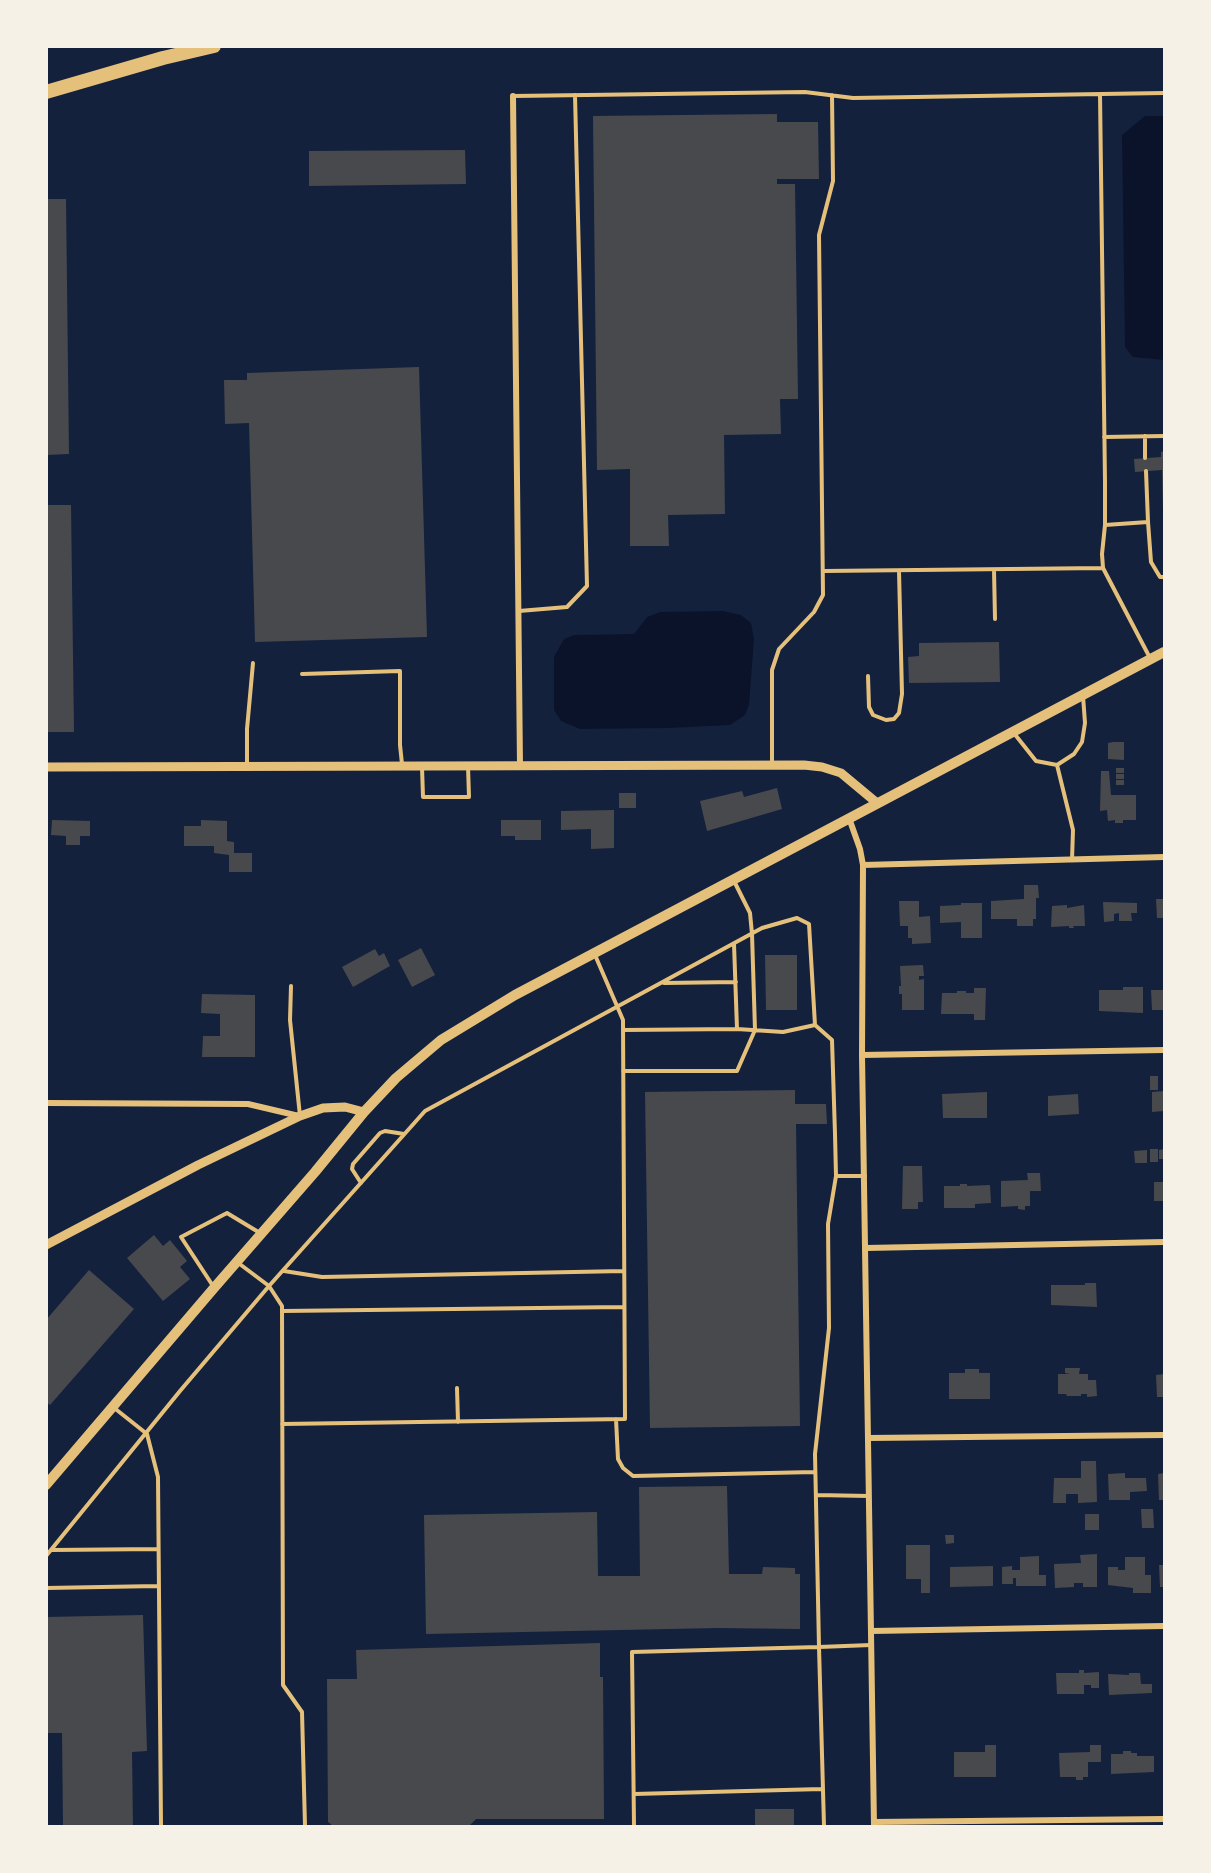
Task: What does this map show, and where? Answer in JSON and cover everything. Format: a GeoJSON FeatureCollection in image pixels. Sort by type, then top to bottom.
{"type":"FeatureCollection","features":[{"type":"Feature","properties":{"kind":"highway"},"geometry":{"type":"LineString","coordinates":[[46,92],[163,58],[214,46]]}},
{"type":"Feature","properties":{"kind":"main road"},"geometry":{"type":"LineString","coordinates":[[46,1485],[364,1112],[396,1078],[441,1040],[514,995],[1164,652]]}},
{"type":"Feature","properties":{"kind":"street"},"geometry":{"type":"LineString","coordinates":[[513,96],[520,766]]}},
{"type":"Feature","properties":{"kind":"street"},"geometry":{"type":"LineString","coordinates":[[46,767],[804,765],[822,767],[841,773],[877,803]]}},
{"type":"Feature","properties":{"kind":"street"},"geometry":{"type":"LineString","coordinates":[[849,818],[863,865],[862,1055],[874,1824],[1164,1819]]}},
{"type":"Feature","properties":{"kind":"street"},"geometry":{"type":"LineString","coordinates":[[863,865],[1164,857]]}},
{"type":"Feature","properties":{"kind":"street"},"geometry":{"type":"LineString","coordinates":[[862,1055],[1164,1050]]}},
{"type":"Feature","properties":{"kind":"street"},"geometry":{"type":"LineString","coordinates":[[46,1103],[248,1104],[300,1116]]}},
{"type":"Feature","properties":{"kind":"street"},"geometry":{"type":"LineString","coordinates":[[46,1245],[198,1165],[300,1116],[323,1108],[335,1107],[364,1112]]}},
{"type":"Feature","properties":{"kind":"street"},"geometry":{"type":"LineString","coordinates":[[866,1248],[1164,1242]]}},
{"type":"Feature","properties":{"kind":"street"},"geometry":{"type":"LineString","coordinates":[[868,1438],[1164,1435]]}},
{"type":"Feature","properties":{"kind":"street"},"geometry":{"type":"LineString","coordinates":[[871,1631],[1164,1626]]}},
{"type":"Feature","properties":{"kind":"lane"},"geometry":{"type":"LineString","coordinates":[[513,96],[805,92],[854,98],[1164,93]]}},
{"type":"Feature","properties":{"kind":"lane"},"geometry":{"type":"LineString","coordinates":[[1100,94],[1105,525],[1103,568],[1151,659]]}},
{"type":"Feature","properties":{"kind":"lane"},"geometry":{"type":"LineString","coordinates":[[519,611],[567,607],[586,586],[575,95]]}},
{"type":"Feature","properties":{"kind":"lane"},"geometry":{"type":"LineString","coordinates":[[772,765],[772,670],[779,649],[814,612],[823,595],[819,235],[833,181],[832,95]]}},
{"type":"Feature","properties":{"kind":"lane"},"geometry":{"type":"LineString","coordinates":[[1145,436],[1146,458]]}},
{"type":"Feature","properties":{"kind":"lane"},"geometry":{"type":"LineString","coordinates":[[1104,437],[1164,436]]}},
{"type":"Feature","properties":{"kind":"lane"},"geometry":{"type":"LineString","coordinates":[[1146,471],[1151,562],[1160,577],[1164,577]]}},
{"type":"Feature","properties":{"kind":"lane"},"geometry":{"type":"LineString","coordinates":[[1105,525],[1148,522]]}},
{"type":"Feature","properties":{"kind":"lane"},"geometry":{"type":"LineString","coordinates":[[824,571],[1103,568]]}},
{"type":"Feature","properties":{"kind":"lane"},"geometry":{"type":"LineString","coordinates":[[994,570],[995,619]]}},
{"type":"Feature","properties":{"kind":"lane"},"geometry":{"type":"LineString","coordinates":[[868,676],[869,707],[873,715],[886,720],[894,719],[899,713],[902,694],[899,571]]}},
{"type":"Feature","properties":{"kind":"lane"},"geometry":{"type":"LineString","coordinates":[[246,766],[246,729],[253,663]]}},
{"type":"Feature","properties":{"kind":"lane"},"geometry":{"type":"LineString","coordinates":[[302,675],[400,671],[402,766]]}},
{"type":"Feature","properties":{"kind":"lane"},"geometry":{"type":"LineString","coordinates":[[1012,732],[1036,761],[1046,765],[1057,765],[1074,754],[1082,742],[1085,723],[1083,695]]}},
{"type":"Feature","properties":{"kind":"lane"},"geometry":{"type":"LineString","coordinates":[[1057,765],[1073,830],[1072,860]]}},
{"type":"Feature","properties":{"kind":"lane"},"geometry":{"type":"LineString","coordinates":[[422,766],[423,797],[469,797],[468,766]]}},
{"type":"Feature","properties":{"kind":"lane"},"geometry":{"type":"LineString","coordinates":[[623,1071],[737,1071],[755,1030],[750,914],[734,879]]}},
{"type":"Feature","properties":{"kind":"lane"},"geometry":{"type":"LineString","coordinates":[[46,1556],[180,1391],[425,1111],[619,1008],[762,928],[797,918],[809,924],[815,1025],[832,1040],[836,1176],[828,1224],[829,1328],[815,1454],[824,1827]]}},
{"type":"Feature","properties":{"kind":"lane"},"geometry":{"type":"LineString","coordinates":[[734,944],[737,1029]]}},
{"type":"Feature","properties":{"kind":"lane"},"geometry":{"type":"LineString","coordinates":[[282,1424],[625,1419],[623,1020],[594,953]]}},
{"type":"Feature","properties":{"kind":"lane"},"geometry":{"type":"LineString","coordinates":[[663,983],[736,982]]}},
{"type":"Feature","properties":{"kind":"lane"},"geometry":{"type":"LineString","coordinates":[[291,986],[290,1020],[300,1116]]}},
{"type":"Feature","properties":{"kind":"lane"},"geometry":{"type":"LineString","coordinates":[[623,1030],[737,1029],[783,1032],[815,1025]]}},
{"type":"Feature","properties":{"kind":"lane"},"geometry":{"type":"LineString","coordinates":[[362,1183],[352,1169],[353,1164],[380,1132],[405,1134]]}},
{"type":"Feature","properties":{"kind":"lane"},"geometry":{"type":"LineString","coordinates":[[836,1176],[865,1176]]}},
{"type":"Feature","properties":{"kind":"lane"},"geometry":{"type":"LineString","coordinates":[[214,1287],[181,1237],[227,1213],[261,1233]]}},
{"type":"Feature","properties":{"kind":"lane"},"geometry":{"type":"LineString","coordinates":[[237,1261],[269,1287],[282,1306],[283,1685],[302,1712],[304,1827]]}},
{"type":"Feature","properties":{"kind":"lane"},"geometry":{"type":"LineString","coordinates":[[283,1271],[322,1277],[624,1272]]}},
{"type":"Feature","properties":{"kind":"lane"},"geometry":{"type":"LineString","coordinates":[[282,1311],[624,1307]]}},
{"type":"Feature","properties":{"kind":"lane"},"geometry":{"type":"LineString","coordinates":[[456,1388],[458,1422]]}},
{"type":"Feature","properties":{"kind":"lane"},"geometry":{"type":"LineString","coordinates":[[113,1407],[147,1434],[158,1477],[161,1827]]}},
{"type":"Feature","properties":{"kind":"lane"},"geometry":{"type":"LineString","coordinates":[[616,1419],[618,1459],[623,1468],[633,1476],[816,1472]]}},
{"type":"Feature","properties":{"kind":"lane"},"geometry":{"type":"LineString","coordinates":[[816,1495],[869,1497]]}},
{"type":"Feature","properties":{"kind":"lane"},"geometry":{"type":"LineString","coordinates":[[51,1550],[158,1550]]}},
{"type":"Feature","properties":{"kind":"lane"},"geometry":{"type":"LineString","coordinates":[[46,1588],[158,1586]]}},
{"type":"Feature","properties":{"kind":"lane"},"geometry":{"type":"LineString","coordinates":[[634,1827],[632,1652],[871,1645]]}},
{"type":"Feature","properties":{"kind":"lane"},"geometry":{"type":"LineString","coordinates":[[634,1794],[822,1789]]}},
{"type":"Feature","properties":{"kind":"water"},"geometry":{"type":"Polygon","coordinates":[[[1145,116],[1164,116],[1164,360],[1133,357],[1125,347],[1122,135],[1145,116]]]}},
{"type":"Feature","properties":{"kind":"water"},"geometry":{"type":"Polygon","coordinates":[[[723,611],[741,615],[751,623],[754,639],[749,705],[745,715],[730,725],[580,729],[561,721],[554,710],[554,657],[564,639],[574,635],[634,634],[647,617],[660,612],[723,611]]]}},
{"type":"Feature","properties":{"kind":"building"},"geometry":{"type":"Polygon","coordinates":[[[777,114],[777,122],[818,122],[819,179],[777,179],[777,184],[795,184],[798,399],[780,399],[781,434],[724,435],[725,514],[668,515],[669,546],[630,546],[630,469],[597,470],[593,116],[777,114]]]}},
{"type":"Feature","properties":{"kind":"building"},"geometry":{"type":"Polygon","coordinates":[[[465,150],[466,184],[309,186],[309,151],[465,150]]]}},
{"type":"Feature","properties":{"kind":"building"},"geometry":{"type":"Polygon","coordinates":[[[46,199],[66,199],[69,454],[46,455],[46,199]]]}},
{"type":"Feature","properties":{"kind":"building"},"geometry":{"type":"Polygon","coordinates":[[[419,367],[427,637],[255,642],[249,423],[225,424],[224,380],[247,380],[247,373],[419,367]]]}},
{"type":"Feature","properties":{"kind":"building"},"geometry":{"type":"Polygon","coordinates":[[[1164,451],[1163,511],[1162,470],[1135,472],[1134,459],[1161,457],[1161,452],[1164,451]]]}},
{"type":"Feature","properties":{"kind":"building"},"geometry":{"type":"Polygon","coordinates":[[[46,505],[71,505],[74,732],[46,732],[46,505]]]}},
{"type":"Feature","properties":{"kind":"building"},"geometry":{"type":"Polygon","coordinates":[[[999,642],[1000,682],[909,683],[908,657],[919,656],[919,643],[999,642]]]}},
{"type":"Feature","properties":{"kind":"building"},"geometry":{"type":"Polygon","coordinates":[[[1124,742],[1124,760],[1108,759],[1108,743],[1124,742]]]}},
{"type":"Feature","properties":{"kind":"building"},"geometry":{"type":"Polygon","coordinates":[[[1116,768],[1124,768],[1124,773],[1116,773],[1116,768]]]}},
{"type":"Feature","properties":{"kind":"building"},"geometry":{"type":"Polygon","coordinates":[[[1101,771],[1109,771],[1111,795],[1136,795],[1136,820],[1123,820],[1123,823],[1115,823],[1115,820],[1108,821],[1107,810],[1100,811],[1101,771]]]}},
{"type":"Feature","properties":{"kind":"building"},"geometry":{"type":"Polygon","coordinates":[[[1116,774],[1124,774],[1124,779],[1116,779],[1116,774]]]}},
{"type":"Feature","properties":{"kind":"building"},"geometry":{"type":"Polygon","coordinates":[[[1116,780],[1124,780],[1124,785],[1116,785],[1116,780]]]}},
{"type":"Feature","properties":{"kind":"building"},"geometry":{"type":"Polygon","coordinates":[[[777,788],[782,809],[707,831],[700,801],[742,791],[744,797],[777,788]]]}},
{"type":"Feature","properties":{"kind":"building"},"geometry":{"type":"Polygon","coordinates":[[[619,793],[636,793],[636,808],[619,808],[619,793]]]}},
{"type":"Feature","properties":{"kind":"building"},"geometry":{"type":"Polygon","coordinates":[[[614,810],[614,848],[591,849],[591,829],[561,830],[561,811],[614,810]]]}},
{"type":"Feature","properties":{"kind":"building"},"geometry":{"type":"Polygon","coordinates":[[[52,820],[90,821],[90,836],[80,836],[80,845],[66,845],[66,836],[51,835],[52,820]]]}},
{"type":"Feature","properties":{"kind":"building"},"geometry":{"type":"Polygon","coordinates":[[[201,820],[227,821],[227,841],[234,842],[234,853],[252,853],[252,872],[229,872],[229,855],[214,853],[214,846],[184,846],[184,826],[201,826],[201,820]]]}},
{"type":"Feature","properties":{"kind":"building"},"geometry":{"type":"Polygon","coordinates":[[[501,820],[541,820],[541,840],[515,840],[515,836],[501,836],[501,820]]]}},
{"type":"Feature","properties":{"kind":"building"},"geometry":{"type":"Polygon","coordinates":[[[1024,885],[1038,885],[1039,898],[1036,898],[1036,919],[1033,919],[1033,926],[1017,926],[1017,919],[991,919],[991,901],[1024,899],[1024,885]]]}},
{"type":"Feature","properties":{"kind":"building"},"geometry":{"type":"Polygon","coordinates":[[[1156,899],[1164,899],[1164,918],[1157,918],[1156,899]]]}},
{"type":"Feature","properties":{"kind":"building"},"geometry":{"type":"Polygon","coordinates":[[[899,901],[919,901],[919,917],[930,916],[931,943],[912,944],[912,938],[908,938],[908,926],[900,926],[899,901]]]}},
{"type":"Feature","properties":{"kind":"building"},"geometry":{"type":"Polygon","coordinates":[[[1103,902],[1137,903],[1137,913],[1131,913],[1132,921],[1119,921],[1119,913],[1114,914],[1114,921],[1104,922],[1103,902]]]}},
{"type":"Feature","properties":{"kind":"building"},"geometry":{"type":"Polygon","coordinates":[[[961,903],[982,903],[982,938],[961,938],[961,922],[940,923],[940,906],[961,905],[961,903]]]}},
{"type":"Feature","properties":{"kind":"building"},"geometry":{"type":"Polygon","coordinates":[[[1067,905],[1067,908],[1084,905],[1085,926],[1051,927],[1052,906],[1067,905]]]}},
{"type":"Feature","properties":{"kind":"building"},"geometry":{"type":"Polygon","coordinates":[[[421,948],[435,975],[412,987],[398,960],[421,948]]]}},
{"type":"Feature","properties":{"kind":"building"},"geometry":{"type":"Polygon","coordinates":[[[375,949],[379,956],[384,953],[390,966],[353,987],[342,967],[375,949]]]}},
{"type":"Feature","properties":{"kind":"building"},"geometry":{"type":"Polygon","coordinates":[[[765,955],[797,955],[797,1010],[766,1010],[765,955]]]}},
{"type":"Feature","properties":{"kind":"building"},"geometry":{"type":"Polygon","coordinates":[[[923,965],[924,976],[919,976],[919,980],[924,979],[924,1010],[902,1010],[902,994],[899,994],[900,966],[923,965]]]}},
{"type":"Feature","properties":{"kind":"building"},"geometry":{"type":"Polygon","coordinates":[[[1123,987],[1143,987],[1143,1013],[1099,1011],[1099,990],[1123,990],[1123,987]]]}},
{"type":"Feature","properties":{"kind":"building"},"geometry":{"type":"Polygon","coordinates":[[[974,988],[986,988],[985,1020],[974,1020],[974,1014],[941,1014],[942,993],[966,991],[966,993],[974,993],[974,988]]]}},
{"type":"Feature","properties":{"kind":"building"},"geometry":{"type":"Polygon","coordinates":[[[1151,990],[1164,990],[1164,1010],[1152,1010],[1151,990]]]}},
{"type":"Feature","properties":{"kind":"building"},"geometry":{"type":"Polygon","coordinates":[[[202,994],[255,995],[255,1057],[202,1057],[203,1036],[220,1036],[220,1014],[201,1013],[202,994]]]}},
{"type":"Feature","properties":{"kind":"building"},"geometry":{"type":"Polygon","coordinates":[[[1150,1076],[1158,1076],[1158,1090],[1150,1090],[1150,1076]]]}},
{"type":"Feature","properties":{"kind":"building"},"geometry":{"type":"Polygon","coordinates":[[[795,1090],[795,1104],[826,1104],[827,1124],[796,1124],[800,1426],[650,1428],[645,1092],[795,1090]]]}},
{"type":"Feature","properties":{"kind":"building"},"geometry":{"type":"Polygon","coordinates":[[[1164,1091],[1164,1111],[1152,1112],[1152,1092],[1164,1091]]]}},
{"type":"Feature","properties":{"kind":"building"},"geometry":{"type":"Polygon","coordinates":[[[987,1092],[987,1118],[943,1118],[942,1094],[987,1092]]]}},
{"type":"Feature","properties":{"kind":"building"},"geometry":{"type":"Polygon","coordinates":[[[1078,1094],[1079,1114],[1048,1116],[1048,1096],[1078,1094]]]}},
{"type":"Feature","properties":{"kind":"building"},"geometry":{"type":"Polygon","coordinates":[[[1150,1149],[1158,1149],[1158,1162],[1150,1162],[1150,1149]]]}},
{"type":"Feature","properties":{"kind":"building"},"geometry":{"type":"Polygon","coordinates":[[[1164,1149],[1164,1159],[1159,1159],[1159,1150],[1164,1149]]]}},
{"type":"Feature","properties":{"kind":"building"},"geometry":{"type":"Polygon","coordinates":[[[1147,1150],[1147,1163],[1135,1163],[1134,1151],[1147,1150]]]}},
{"type":"Feature","properties":{"kind":"building"},"geometry":{"type":"Polygon","coordinates":[[[903,1166],[922,1166],[923,1202],[918,1202],[918,1209],[902,1209],[903,1166]]]}},
{"type":"Feature","properties":{"kind":"building"},"geometry":{"type":"Polygon","coordinates":[[[1027,1173],[1040,1173],[1041,1191],[1030,1191],[1030,1206],[1025,1206],[1025,1210],[1018,1209],[1018,1206],[1001,1207],[1001,1181],[1028,1180],[1027,1173]]]}},
{"type":"Feature","properties":{"kind":"building"},"geometry":{"type":"Polygon","coordinates":[[[1154,1182],[1164,1182],[1164,1201],[1154,1201],[1154,1182]]]}},
{"type":"Feature","properties":{"kind":"building"},"geometry":{"type":"Polygon","coordinates":[[[960,1184],[990,1185],[991,1203],[975,1204],[975,1208],[944,1208],[944,1186],[960,1186],[960,1184]]]}},
{"type":"Feature","properties":{"kind":"building"},"geometry":{"type":"Polygon","coordinates":[[[154,1235],[163,1246],[170,1240],[187,1261],[180,1267],[190,1279],[163,1301],[127,1258],[154,1235]]]}},
{"type":"Feature","properties":{"kind":"building"},"geometry":{"type":"Polygon","coordinates":[[[89,1270],[134,1309],[50,1405],[46,1402],[46,1320],[89,1270]]]}},
{"type":"Feature","properties":{"kind":"building"},"geometry":{"type":"Polygon","coordinates":[[[1085,1283],[1096,1283],[1097,1307],[1051,1305],[1051,1285],[1085,1285],[1085,1283]]]}},
{"type":"Feature","properties":{"kind":"building"},"geometry":{"type":"Polygon","coordinates":[[[1065,1368],[1080,1368],[1079,1374],[1088,1374],[1088,1380],[1096,1380],[1097,1396],[1058,1394],[1058,1374],[1070,1374],[1065,1373],[1065,1368]]]}},
{"type":"Feature","properties":{"kind":"building"},"geometry":{"type":"Polygon","coordinates":[[[965,1369],[979,1369],[979,1373],[990,1373],[990,1399],[949,1399],[949,1373],[965,1373],[965,1369]]]}},
{"type":"Feature","properties":{"kind":"building"},"geometry":{"type":"Polygon","coordinates":[[[1164,1374],[1164,1397],[1157,1397],[1156,1375],[1164,1374]]]}},
{"type":"Feature","properties":{"kind":"building"},"geometry":{"type":"Polygon","coordinates":[[[1081,1461],[1096,1461],[1097,1502],[1078,1503],[1078,1494],[1066,1494],[1066,1503],[1053,1503],[1054,1478],[1081,1478],[1081,1461]]]}},
{"type":"Feature","properties":{"kind":"building"},"geometry":{"type":"Polygon","coordinates":[[[1125,1473],[1125,1478],[1146,1478],[1147,1491],[1130,1492],[1130,1500],[1109,1500],[1108,1474],[1125,1473]]]}},
{"type":"Feature","properties":{"kind":"building"},"geometry":{"type":"Polygon","coordinates":[[[1164,1473],[1164,1500],[1159,1500],[1158,1474],[1164,1473]]]}},
{"type":"Feature","properties":{"kind":"building"},"geometry":{"type":"Polygon","coordinates":[[[727,1486],[729,1574],[762,1574],[763,1567],[795,1568],[795,1574],[800,1574],[800,1629],[718,1628],[426,1634],[424,1515],[597,1512],[598,1576],[640,1576],[639,1487],[727,1486]]]}},
{"type":"Feature","properties":{"kind":"building"},"geometry":{"type":"Polygon","coordinates":[[[1141,1509],[1153,1509],[1154,1528],[1142,1528],[1141,1509]]]}},
{"type":"Feature","properties":{"kind":"building"},"geometry":{"type":"Polygon","coordinates":[[[1085,1514],[1099,1514],[1099,1530],[1085,1530],[1085,1514]]]}},
{"type":"Feature","properties":{"kind":"building"},"geometry":{"type":"Polygon","coordinates":[[[945,1535],[954,1535],[954,1543],[946,1544],[945,1535]]]}},
{"type":"Feature","properties":{"kind":"building"},"geometry":{"type":"Polygon","coordinates":[[[906,1545],[930,1545],[930,1593],[921,1593],[921,1579],[906,1579],[906,1545]]]}},
{"type":"Feature","properties":{"kind":"building"},"geometry":{"type":"Polygon","coordinates":[[[1097,1554],[1097,1587],[1083,1587],[1083,1583],[1074,1583],[1074,1587],[1055,1588],[1054,1564],[1081,1563],[1080,1555],[1097,1554]]]}},
{"type":"Feature","properties":{"kind":"building"},"geometry":{"type":"Polygon","coordinates":[[[1039,1556],[1039,1575],[1046,1575],[1046,1586],[1016,1586],[1016,1578],[1013,1578],[1013,1584],[1002,1584],[1002,1567],[1012,1566],[1012,1570],[1020,1570],[1020,1557],[1039,1556]]]}},
{"type":"Feature","properties":{"kind":"building"},"geometry":{"type":"Polygon","coordinates":[[[1125,1557],[1145,1557],[1145,1575],[1151,1575],[1151,1593],[1133,1593],[1133,1588],[1108,1585],[1108,1567],[1125,1570],[1125,1557]]]}},
{"type":"Feature","properties":{"kind":"building"},"geometry":{"type":"Polygon","coordinates":[[[1159,1565],[1164,1565],[1164,1587],[1160,1587],[1159,1565]]]}},
{"type":"Feature","properties":{"kind":"building"},"geometry":{"type":"Polygon","coordinates":[[[993,1566],[993,1586],[950,1587],[950,1567],[993,1566]]]}},
{"type":"Feature","properties":{"kind":"building"},"geometry":{"type":"Polygon","coordinates":[[[143,1615],[147,1751],[132,1752],[133,1826],[63,1826],[62,1733],[46,1733],[46,1617],[143,1615]]]}},
{"type":"Feature","properties":{"kind":"building"},"geometry":{"type":"Polygon","coordinates":[[[600,1643],[600,1677],[603,1677],[604,1819],[476,1819],[469,1826],[333,1826],[328,1822],[327,1679],[357,1679],[356,1650],[600,1643]]]}},
{"type":"Feature","properties":{"kind":"building"},"geometry":{"type":"Polygon","coordinates":[[[1079,1670],[1084,1670],[1084,1673],[1099,1672],[1099,1688],[1084,1685],[1084,1694],[1057,1694],[1056,1673],[1079,1673],[1079,1670]]]}},
{"type":"Feature","properties":{"kind":"building"},"geometry":{"type":"Polygon","coordinates":[[[1129,1673],[1140,1673],[1141,1684],[1152,1684],[1152,1693],[1109,1695],[1108,1674],[1129,1675],[1129,1673]]]}},
{"type":"Feature","properties":{"kind":"building"},"geometry":{"type":"Polygon","coordinates":[[[985,1745],[996,1745],[996,1777],[954,1777],[954,1752],[985,1752],[985,1745]]]}},
{"type":"Feature","properties":{"kind":"building"},"geometry":{"type":"Polygon","coordinates":[[[1090,1745],[1101,1745],[1101,1762],[1088,1762],[1088,1777],[1076,1780],[1076,1777],[1060,1777],[1059,1753],[1090,1752],[1090,1745]]]}},
{"type":"Feature","properties":{"kind":"building"},"geometry":{"type":"Polygon","coordinates":[[[1123,1751],[1137,1753],[1137,1756],[1154,1756],[1154,1772],[1111,1774],[1111,1754],[1123,1754],[1123,1751]]]}},
{"type":"Feature","properties":{"kind":"building"},"geometry":{"type":"Polygon","coordinates":[[[755,1809],[794,1809],[794,1826],[755,1826],[755,1809]]]}}]}
